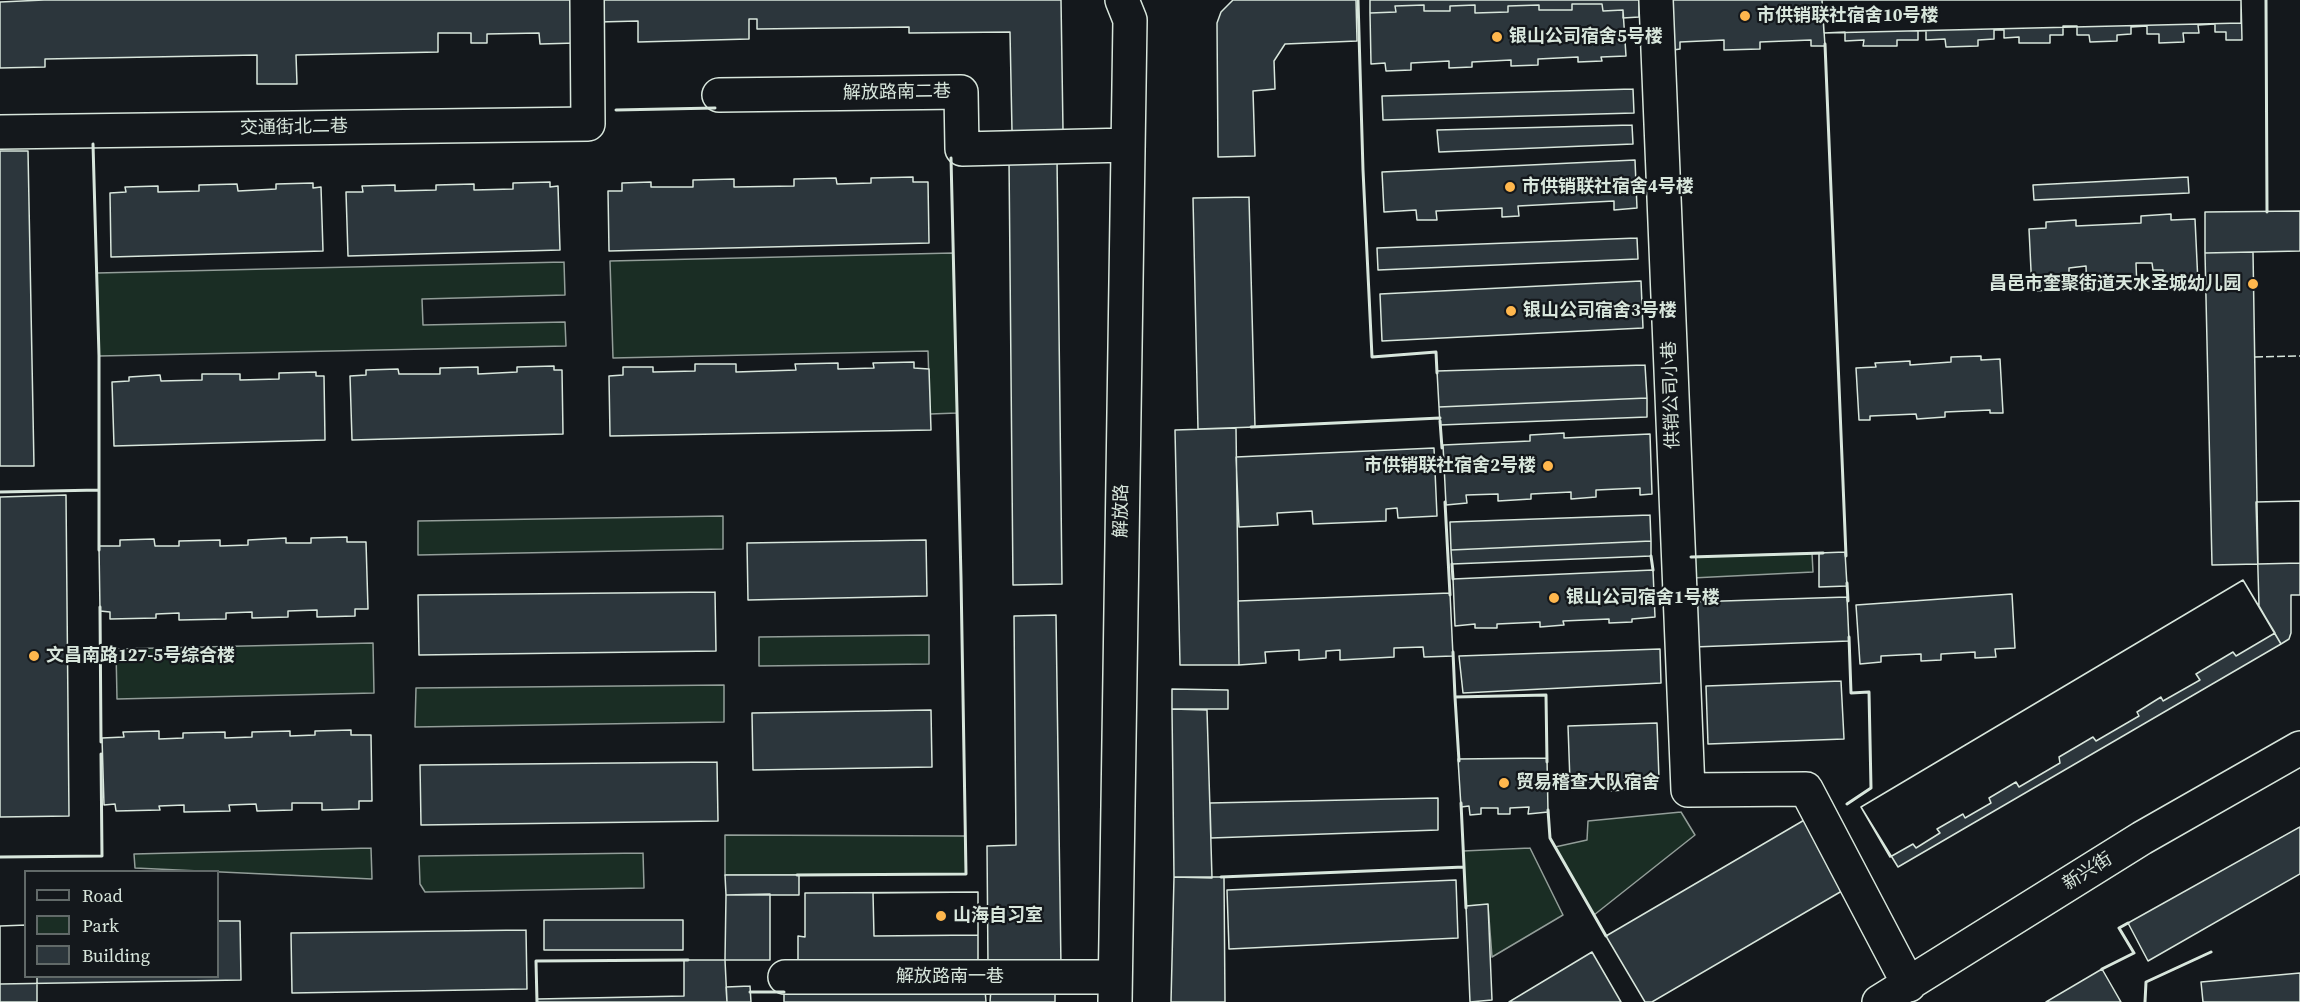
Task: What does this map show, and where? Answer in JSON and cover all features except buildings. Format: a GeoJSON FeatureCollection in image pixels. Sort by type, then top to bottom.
{"type":"FeatureCollection","features":[{"type":"Feature","properties":{"kind":"street","name":"交通街北二巷"},"geometry":{"type":"LineString","coordinates":[[0,132],[588,124],[587,0]]}},
{"type":"Feature","properties":{"kind":"street","name":"供销公司小巷"},"geometry":{"type":"LineString","coordinates":[[1656,0],[1688,790],[1806,789],[1909,985]]}},
{"type":"Feature","properties":{"kind":"street","name":"解放路"},"geometry":{"type":"LineString","coordinates":[[1115,989],[1131,7]]}},
{"type":"Feature","properties":{"kind":"street","name":"解放路南二巷"},"geometry":{"type":"LineString","coordinates":[[719,95],[960,92],[962,149],[1128,146]]}},
{"type":"Feature","properties":{"kind":"street","name":"新兴街"},"geometry":{"type":"LineString","coordinates":[[1879,1002],[2142,838],[2300,748]]}},
{"type":"Feature","properties":{"kind":"street","name":"解放路南一巷"},"geometry":{"type":"LineString","coordinates":[[785,977],[1115,989]]}},
{"type":"Feature","properties":{"kind":"green space"},"geometry":{"type":"Polygon","coordinates":[[[953,253],[957,413],[930,414],[928,351],[613,358],[610,261],[953,253]]]}},
{"type":"Feature","properties":{"kind":"green space"},"geometry":{"type":"Polygon","coordinates":[[[564,262],[565,295],[422,299],[423,325],[565,322],[566,346],[99,356],[97,273],[564,262]]]}},
{"type":"Feature","properties":{"kind":"green space"},"geometry":{"type":"Polygon","coordinates":[[[723,516],[723,549],[418,555],[418,521],[723,516]]]}},
{"type":"Feature","properties":{"kind":"green space"},"geometry":{"type":"Polygon","coordinates":[[[1812,553],[1813,572],[1692,578],[1691,557],[1812,553]]]}},
{"type":"Feature","properties":{"kind":"green space"},"geometry":{"type":"Polygon","coordinates":[[[929,635],[929,664],[759,666],[759,637],[929,635]]]}},
{"type":"Feature","properties":{"kind":"green space"},"geometry":{"type":"Polygon","coordinates":[[[373,643],[374,693],[117,699],[116,649],[373,643]]]}},
{"type":"Feature","properties":{"kind":"green space"},"geometry":{"type":"Polygon","coordinates":[[[724,685],[724,722],[415,727],[416,688],[724,685]]]}},
{"type":"Feature","properties":{"kind":"green space"},"geometry":{"type":"Polygon","coordinates":[[[1681,812],[1695,835],[1594,915],[1555,847],[1587,840],[1588,821],[1681,812]]]}},
{"type":"Feature","properties":{"kind":"green space"},"geometry":{"type":"Polygon","coordinates":[[[725,835],[965,836],[966,874],[725,875],[725,835]]]}},
{"type":"Feature","properties":{"kind":"green space"},"geometry":{"type":"Polygon","coordinates":[[[371,848],[372,879],[219,872],[219,870],[135,868],[134,854],[371,848]]]}},
{"type":"Feature","properties":{"kind":"green space"},"geometry":{"type":"Polygon","coordinates":[[[1530,848],[1563,915],[1492,957],[1488,905],[1466,906],[1463,851],[1530,848]]]}},
{"type":"Feature","properties":{"kind":"green space"},"geometry":{"type":"Polygon","coordinates":[[[643,853],[644,888],[425,892],[420,884],[419,856],[643,853]]]}},
{"type":"Feature","properties":{"kind":"fence"},"geometry":{"type":"LineString","coordinates":[[2255,357],[2300,356]]}},
{"type":"Feature","properties":{"kind":"wall"},"geometry":{"type":"LineString","coordinates":[[1358,0],[1372,357],[1436,352],[1437,373]]}},
{"type":"Feature","properties":{"kind":"wall"},"geometry":{"type":"LineString","coordinates":[[2266,0],[2267,212]]}},
{"type":"Feature","properties":{"kind":"wall"},"geometry":{"type":"LineString","coordinates":[[1825,44],[1846,556]]}},
{"type":"Feature","properties":{"kind":"wall"},"geometry":{"type":"LineString","coordinates":[[616,110],[715,108]]}},
{"type":"Feature","properties":{"kind":"wall"},"geometry":{"type":"LineString","coordinates":[[93,144],[99,356],[99,490]]}},
{"type":"Feature","properties":{"kind":"wall"},"geometry":{"type":"LineString","coordinates":[[797,875],[966,874],[951,158]]}},
{"type":"Feature","properties":{"kind":"wall"},"geometry":{"type":"LineString","coordinates":[[1251,427],[1440,418]]}},
{"type":"Feature","properties":{"kind":"wall"},"geometry":{"type":"LineString","coordinates":[[1440,421],[1442,448]]}},
{"type":"Feature","properties":{"kind":"wall"},"geometry":{"type":"LineString","coordinates":[[0,492],[99,490],[99,550]]}},
{"type":"Feature","properties":{"kind":"wall"},"geometry":{"type":"LineString","coordinates":[[1445,502],[1450,595]]}},
{"type":"Feature","properties":{"kind":"wall"},"geometry":{"type":"LineString","coordinates":[[1691,557],[1823,553]]}},
{"type":"Feature","properties":{"kind":"wall"},"geometry":{"type":"LineString","coordinates":[[1651,556],[1653,570]]}},
{"type":"Feature","properties":{"kind":"wall"},"geometry":{"type":"LineString","coordinates":[[1452,564],[1453,579]]}},
{"type":"Feature","properties":{"kind":"wall"},"geometry":{"type":"LineString","coordinates":[[1847,583],[1848,601]]}},
{"type":"Feature","properties":{"kind":"wall"},"geometry":{"type":"LineString","coordinates":[[100,607],[101,742]]}},
{"type":"Feature","properties":{"kind":"wall"},"geometry":{"type":"LineString","coordinates":[[1847,804],[1871,788],[1869,692],[1851,693],[1849,637]]}},
{"type":"Feature","properties":{"kind":"wall"},"geometry":{"type":"LineString","coordinates":[[1453,652],[1455,697]]}},
{"type":"Feature","properties":{"kind":"wall"},"geometry":{"type":"LineString","coordinates":[[1459,761],[1455,697],[1546,695],[1547,762]]}},
{"type":"Feature","properties":{"kind":"wall"},"geometry":{"type":"LineString","coordinates":[[0,857],[102,856],[101,754]]}},
{"type":"Feature","properties":{"kind":"wall"},"geometry":{"type":"LineString","coordinates":[[1461,803],[1466,908]]}},
{"type":"Feature","properties":{"kind":"wall"},"geometry":{"type":"LineString","coordinates":[[1548,810],[1550,838],[1606,936]]}},
{"type":"Feature","properties":{"kind":"wall"},"geometry":{"type":"LineString","coordinates":[[1221,877],[1464,867]]}},
{"type":"Feature","properties":{"kind":"wall"},"geometry":{"type":"LineString","coordinates":[[2102,969],[2134,953],[2119,928],[2128,923]]}},
{"type":"Feature","properties":{"kind":"wall"},"geometry":{"type":"LineString","coordinates":[[2145,1002],[2146,982],[2211,952]]}},
{"type":"Feature","properties":{"kind":"wall"},"geometry":{"type":"LineString","coordinates":[[537,1002],[536,961],[688,960]]}},
{"type":"Feature","properties":{"kind":"wall"},"geometry":{"type":"LineString","coordinates":[[750,992],[784,992]]}},
{"type":"Feature","properties":{"kind":"place","name":"市供销联社宿舍10号楼"},"geometry":{"type":"Point","coordinates":[1745,16]}},
{"type":"Feature","properties":{"kind":"place","name":"银山公司宿舍5号楼"},"geometry":{"type":"Point","coordinates":[1497,37]}},
{"type":"Feature","properties":{"kind":"place","name":"市供销联社宿舍4号楼"},"geometry":{"type":"Point","coordinates":[1510,187]}},
{"type":"Feature","properties":{"kind":"place","name":"昌邑市奎聚街道天水圣城幼儿园"},"geometry":{"type":"Point","coordinates":[2253,284]}},
{"type":"Feature","properties":{"kind":"place","name":"银山公司宿舍3号楼"},"geometry":{"type":"Point","coordinates":[1511,311]}},
{"type":"Feature","properties":{"kind":"place","name":"市供销联社宿舍2号楼"},"geometry":{"type":"Point","coordinates":[1548,466]}},
{"type":"Feature","properties":{"kind":"place","name":"银山公司宿舍1号楼"},"geometry":{"type":"Point","coordinates":[1554,598]}},
{"type":"Feature","properties":{"kind":"place","name":"文昌南路127-5号综合楼"},"geometry":{"type":"Point","coordinates":[34,656]}},
{"type":"Feature","properties":{"kind":"place","name":"贸易稽查大队宿舍"},"geometry":{"type":"Point","coordinates":[1504,783]}},
{"type":"Feature","properties":{"kind":"place","name":"山海自习室"},"geometry":{"type":"Point","coordinates":[941,916]}}]}
